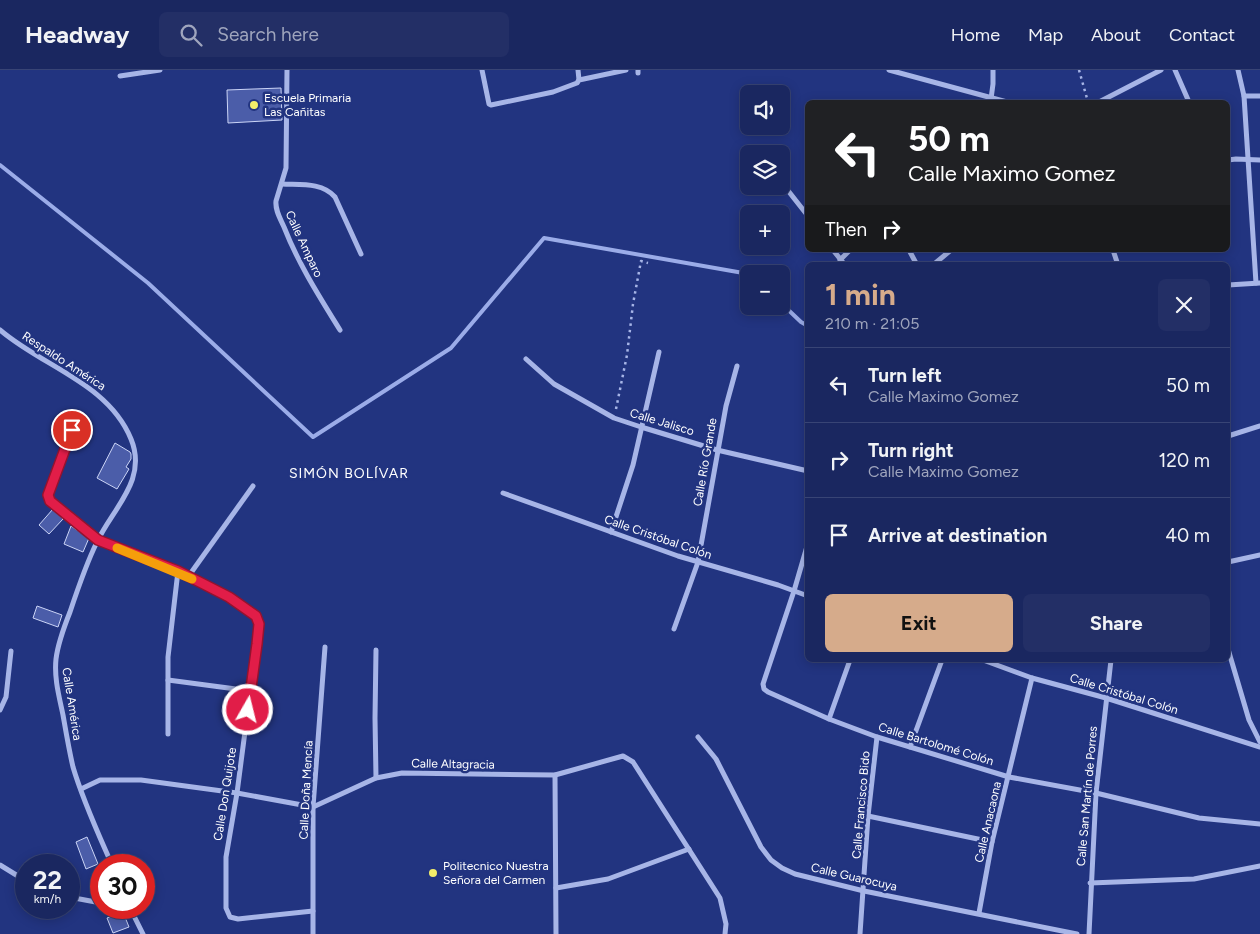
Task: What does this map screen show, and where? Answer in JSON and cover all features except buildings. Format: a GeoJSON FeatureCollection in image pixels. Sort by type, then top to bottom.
{"type":"FeatureCollection","features":[{"type":"Feature","properties":{"kind":"street"},"geometry":{"type":"LineString","coordinates":[[120,76],[160,70]]}},
{"type":"Feature","properties":{"kind":"street","name":"Calle Amparo"},"geometry":{"type":"LineString","coordinates":[[286,70],[286,168],[276,206],[286,234],[318,296],[340,330]]}},
{"type":"Feature","properties":{"kind":"street"},"geometry":{"type":"LineString","coordinates":[[482,70],[489,104],[491,105],[553,92],[577,83],[579,80],[626,70]]}},
{"type":"Feature","properties":{"kind":"street"},"geometry":{"type":"LineString","coordinates":[[578,70],[579,80]]}},
{"type":"Feature","properties":{"kind":"street"},"geometry":{"type":"LineString","coordinates":[[889,70],[996,100]]}},
{"type":"Feature","properties":{"kind":"street"},"geometry":{"type":"LineString","coordinates":[[991,99],[993,70]]}},
{"type":"Feature","properties":{"kind":"street"},"geometry":{"type":"LineString","coordinates":[[1103,100],[1161,70]]}},
{"type":"Feature","properties":{"kind":"street"},"geometry":{"type":"LineString","coordinates":[[1175,70],[1188,100]]}},
{"type":"Feature","properties":{"kind":"street"},"geometry":{"type":"LineString","coordinates":[[1230,285],[1258,283],[1244,96],[1238,70]]}},
{"type":"Feature","properties":{"kind":"street"},"geometry":{"type":"LineString","coordinates":[[1244,96],[1260,96]]}},
{"type":"Feature","properties":{"kind":"street"},"geometry":{"type":"LineString","coordinates":[[1230,160],[1260,160]]}},
{"type":"Feature","properties":{"kind":"street"},"geometry":{"type":"LineString","coordinates":[[282,184],[321,187],[329,190],[335,197],[361,254]]}},
{"type":"Feature","properties":{"kind":"street"},"geometry":{"type":"LineString","coordinates":[[790,192],[805,212]]}},
{"type":"Feature","properties":{"kind":"street"},"geometry":{"type":"LineString","coordinates":[[834,252],[840,260],[848,252]]}},
{"type":"Feature","properties":{"kind":"street"},"geometry":{"type":"LineString","coordinates":[[937,262],[949,252]]}},
{"type":"Feature","properties":{"kind":"street","name":"Respaldo América"},"geometry":{"type":"LineString","coordinates":[[0,330],[83,384],[108,403],[131,438],[136,454],[136,466]]}},
{"type":"Feature","properties":{"kind":"street"},"geometry":{"type":"LineString","coordinates":[[611,532],[633,465],[658,352]]}},
{"type":"Feature","properties":{"kind":"street","name":"Calle Jalisco"},"geometry":{"type":"LineString","coordinates":[[526,359],[554,384],[614,418],[641,428],[717,450],[805,470]]}},
{"type":"Feature","properties":{"kind":"street","name":"Calle Río Grande"},"geometry":{"type":"LineString","coordinates":[[674,629],[698,562],[717,450],[737,366]]}},
{"type":"Feature","properties":{"kind":"street"},"geometry":{"type":"LineString","coordinates":[[1230,435],[1260,426]]}},
{"type":"Feature","properties":{"kind":"street"},"geometry":{"type":"LineString","coordinates":[[72,430],[48,498],[98,540],[188,576],[253,486]]}},
{"type":"Feature","properties":{"kind":"street","name":"Calle América"},"geometry":{"type":"LineString","coordinates":[[107,854],[86,806],[73,764],[55,674],[56,660],[58,645],[77,590],[98,540],[128,490],[136,466]]}},
{"type":"Feature","properties":{"kind":"street","name":"Calle Cristóbal Colón"},"geometry":{"type":"LineString","coordinates":[[503,493],[698,562],[805,595]]}},
{"type":"Feature","properties":{"kind":"street","name":"Calle Bartolomé Colón"},"geometry":{"type":"LineString","coordinates":[[805,552],[763,684],[764,689],[829,719],[877,737],[1008,777],[1096,793],[1199,818],[1260,824]]}},
{"type":"Feature","properties":{"kind":"street"},"geometry":{"type":"LineString","coordinates":[[1230,562],[1260,555]]}},
{"type":"Feature","properties":{"kind":"street"},"geometry":{"type":"LineString","coordinates":[[168,734],[168,657],[178,571]]}},
{"type":"Feature","properties":{"kind":"street","name":"Calle Don Quijote"},"geometry":{"type":"LineString","coordinates":[[188,576],[229,597],[249,610],[256,616],[259,624],[237,793],[226,857],[226,908],[230,917],[238,919],[313,912]]}},
{"type":"Feature","properties":{"kind":"street","name":"Calle Doña Mencía"},"geometry":{"type":"LineString","coordinates":[[313,934],[313,807],[325,647]]}},
{"type":"Feature","properties":{"kind":"street"},"geometry":{"type":"LineString","coordinates":[[376,650],[376,778]]}},
{"type":"Feature","properties":{"kind":"street"},"geometry":{"type":"LineString","coordinates":[[0,710],[6,697],[11,651]]}},
{"type":"Feature","properties":{"kind":"street"},"geometry":{"type":"LineString","coordinates":[[1230,656],[1249,720],[1260,742]]}},
{"type":"Feature","properties":{"kind":"street"},"geometry":{"type":"LineString","coordinates":[[829,719],[849,662]]}},
{"type":"Feature","properties":{"kind":"street"},"geometry":{"type":"LineString","coordinates":[[910,747],[941,662]]}},
{"type":"Feature","properties":{"kind":"street","name":"Calle Cristóbal Colón"},"geometry":{"type":"LineString","coordinates":[[988,662],[1032,678],[1106,698],[1260,747]]}},
{"type":"Feature","properties":{"kind":"street","name":"Calle San Martín de Porres"},"geometry":{"type":"LineString","coordinates":[[1088,934],[1096,793],[1111,662]]}},
{"type":"Feature","properties":{"kind":"street","name":"Calle Anacaona"},"geometry":{"type":"LineString","coordinates":[[979,913],[992,842],[1032,678]]}},
{"type":"Feature","properties":{"kind":"street"},"geometry":{"type":"LineString","coordinates":[[168,680],[251,691]]}},
{"type":"Feature","properties":{"kind":"street","name":"Calle Guarocuya"},"geometry":{"type":"LineString","coordinates":[[698,737],[716,759],[761,847],[771,860],[782,868],[795,874],[864,890],[1077,934]]}},
{"type":"Feature","properties":{"kind":"street","name":"Calle Francisco Bido"},"geometry":{"type":"LineString","coordinates":[[860,934],[868,816],[877,737]]}},
{"type":"Feature","properties":{"kind":"street","name":"Calle Altagracia"},"geometry":{"type":"LineString","coordinates":[[313,807],[376,778],[402,773],[555,775],[623,756],[633,762],[720,898],[726,924],[725,934]]}},
{"type":"Feature","properties":{"kind":"street"},"geometry":{"type":"LineString","coordinates":[[555,775],[556,934]]}},
{"type":"Feature","properties":{"kind":"street"},"geometry":{"type":"LineString","coordinates":[[80,789],[100,780],[140,780],[237,793],[313,807]]}},
{"type":"Feature","properties":{"kind":"street"},"geometry":{"type":"LineString","coordinates":[[868,816],[992,842]]}},
{"type":"Feature","properties":{"kind":"street"},"geometry":{"type":"LineString","coordinates":[[556,888],[608,879],[689,849]]}},
{"type":"Feature","properties":{"kind":"street"},"geometry":{"type":"LineString","coordinates":[[0,865],[15,874]]}},
{"type":"Feature","properties":{"kind":"street"},"geometry":{"type":"LineString","coordinates":[[1090,884],[1194,879],[1260,866]]}},
{"type":"Feature","properties":{"kind":"street"},"geometry":{"type":"LineString","coordinates":[[136,919],[143,934]]}},
{"type":"Feature","properties":{"kind":"path"},"geometry":{"type":"LineString","coordinates":[[1080,70],[1088,100]]}},
{"type":"Feature","properties":{"kind":"path"},"geometry":{"type":"LineString","coordinates":[[614,418],[627,355],[633,304],[641,262],[648,262]]}},
{"type":"Feature","properties":{"kind":"waterway"},"geometry":{"type":"LineString","coordinates":[[0,165],[148,283],[313,437],[451,348],[544,238],[740,272]]}},
{"type":"Feature","properties":{"kind":"waterway"},"geometry":{"type":"LineString","coordinates":[[790,312],[805,324]]}},
{"type":"Feature","properties":{"kind":"slow traffic"},"geometry":{"type":"LineString","coordinates":[[117,548],[178,571],[192,579]]}},
{"type":"Feature","properties":{"kind":"place","name":"Escuela Primaria Las Cañitas"},"geometry":{"type":"Point","coordinates":[254,105]}},
{"type":"Feature","properties":{"kind":"place","name":"Politecnico Nuestra Señora del Carmen"},"geometry":{"type":"Point","coordinates":[433,873]}},
{"type":"Feature","properties":{"kind":"district","name":"SIMÓN BOLÍVAR"},"geometry":{"type":"Point","coordinates":[349,473]}},
{"type":"Feature","properties":{"kind":"route"},"geometry":{"type":"LineString","coordinates":[[72,430],[48,495],[50,501],[98,540],[178,571],[229,597],[256,616],[259,624],[248,710]]}}]}
